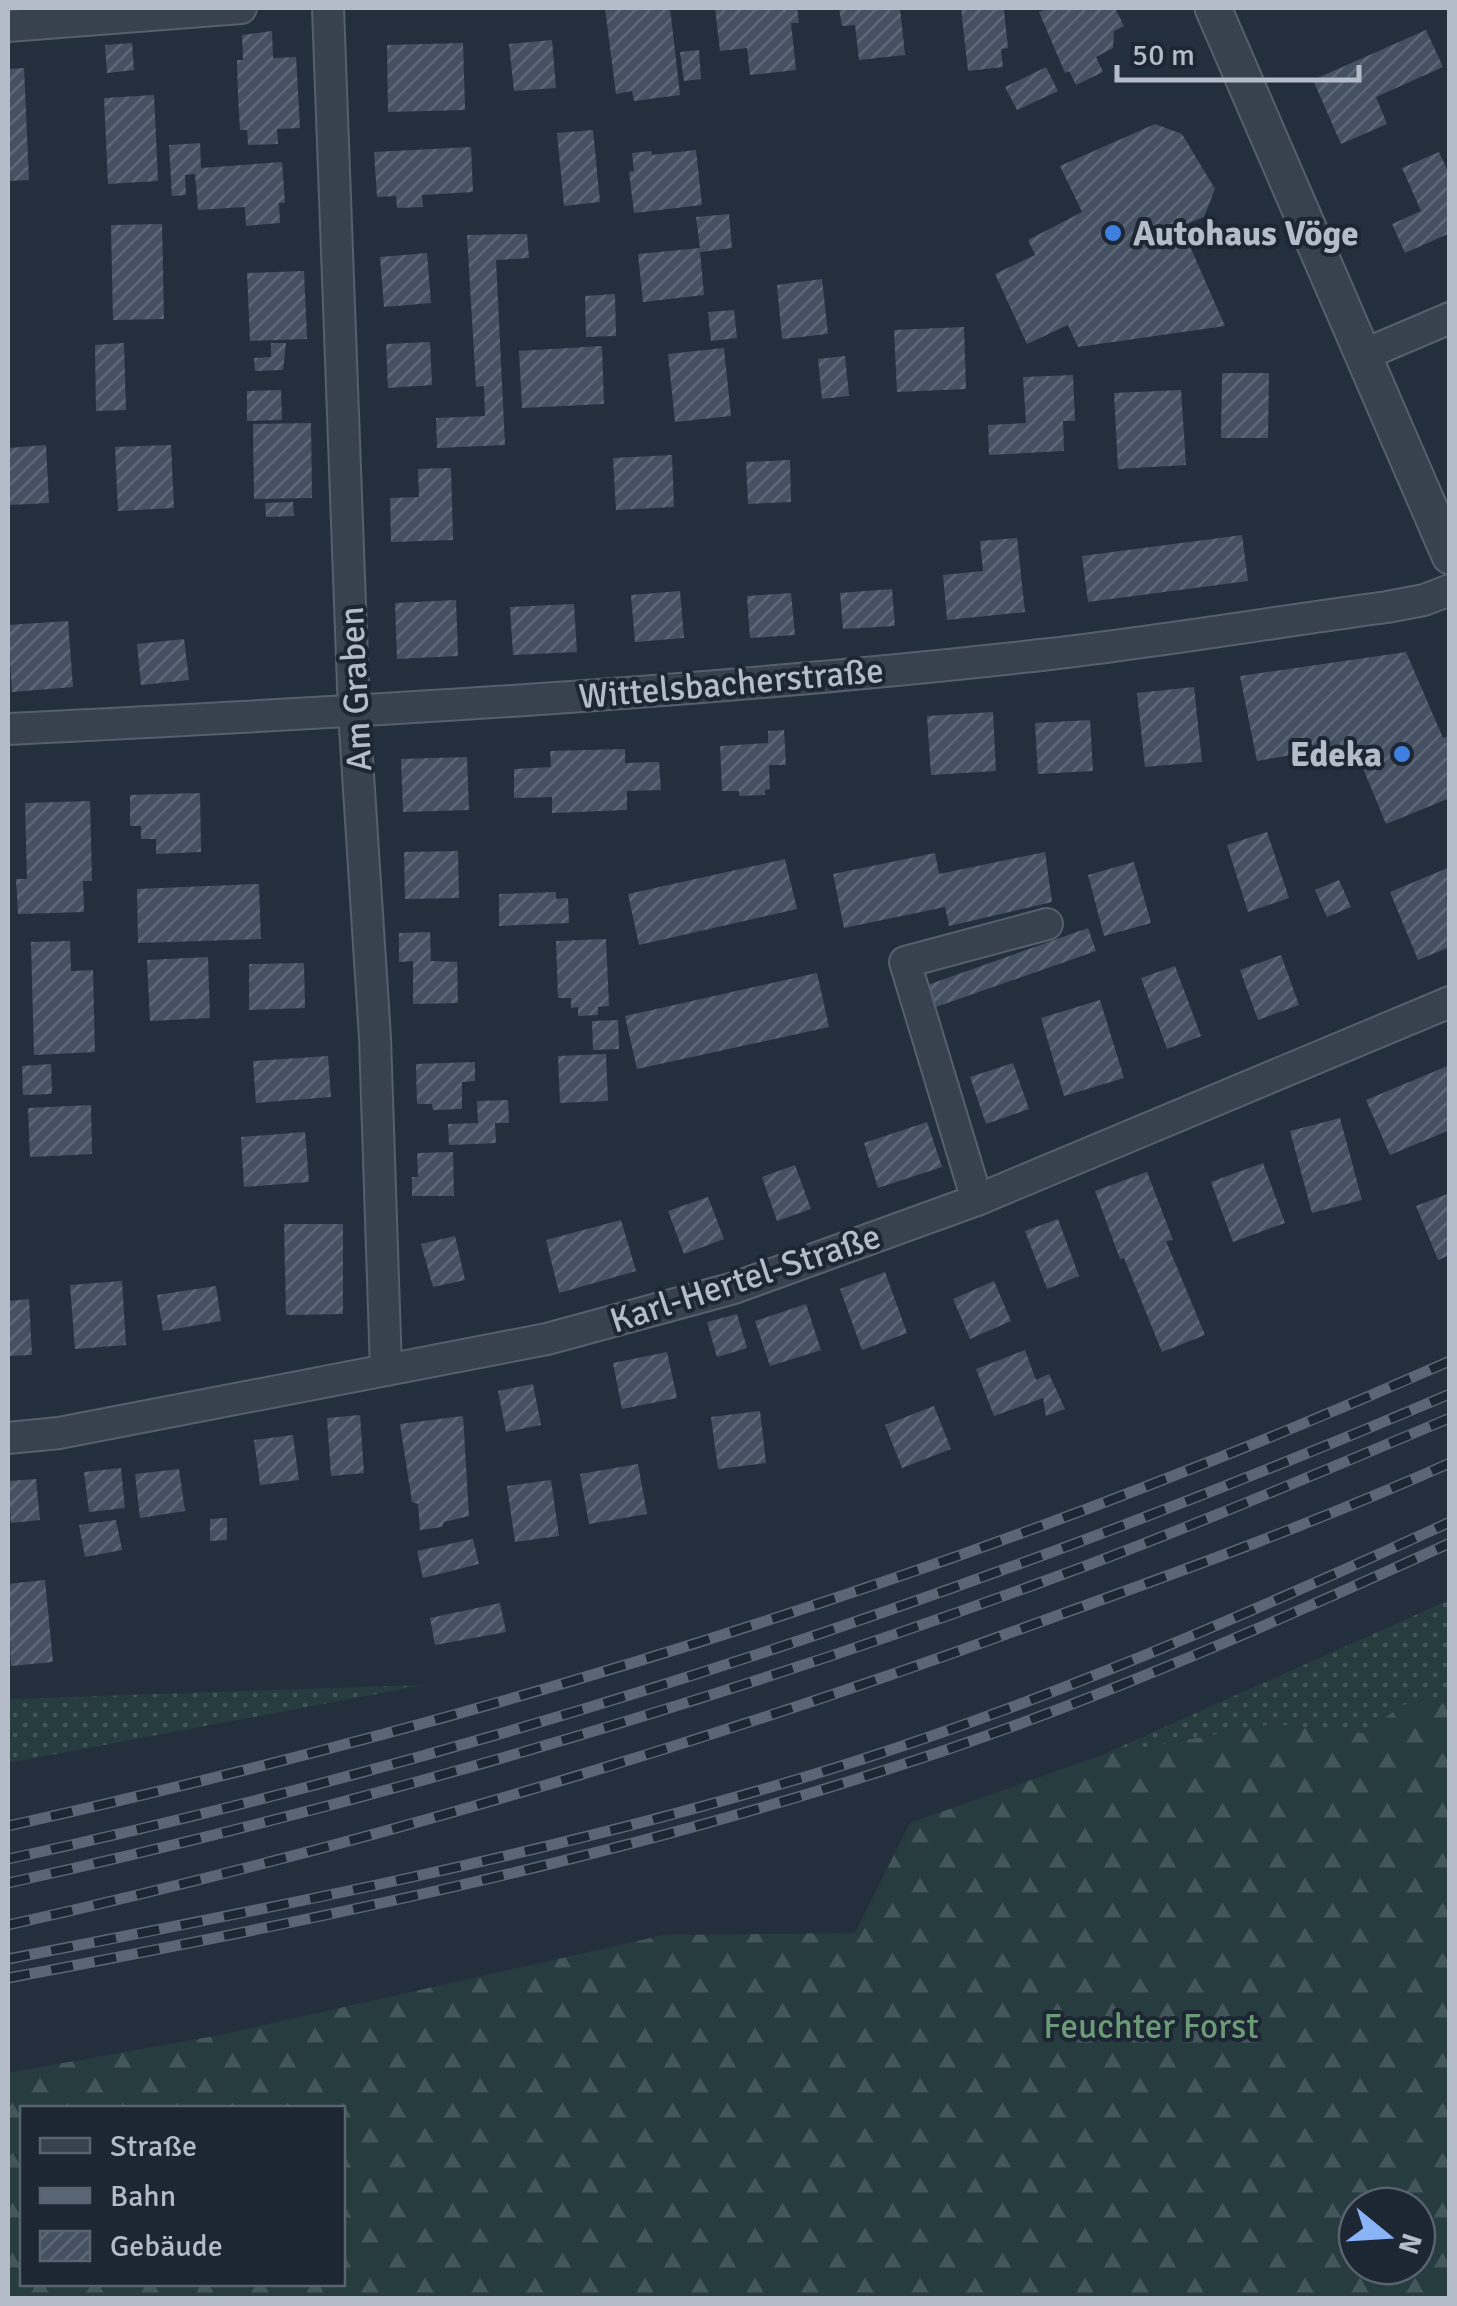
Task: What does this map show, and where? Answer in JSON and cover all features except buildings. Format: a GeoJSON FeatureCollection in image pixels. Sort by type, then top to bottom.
{"type":"FeatureCollection","features":[{"type":"Feature","properties":{"kind":"street"},"geometry":{"type":"LineString","coordinates":[[8,26],[242,8]]}},
{"type":"Feature","properties":{"kind":"street","name":"Am Graben"},"geometry":{"type":"LineString","coordinates":[[328,8],[354,712],[375,1038],[386,1370]]}},
{"type":"Feature","properties":{"kind":"street"},"geometry":{"type":"LineString","coordinates":[[1213,8],[1450,556]]}},
{"type":"Feature","properties":{"kind":"street"},"geometry":{"type":"LineString","coordinates":[[1363,355],[1450,318]]}},
{"type":"Feature","properties":{"kind":"street","name":"Wittelsbacherstraße"},"geometry":{"type":"LineString","coordinates":[[8,729],[354,712],[717,687],[1053,654],[1387,606],[1424,600],[1450,590]]}},
{"type":"Feature","properties":{"kind":"street"},"geometry":{"type":"LineString","coordinates":[[977,1200],[905,962],[1047,924]]}},
{"type":"Feature","properties":{"kind":"street","name":"Karl-Hertel-Straße"},"geometry":{"type":"LineString","coordinates":[[8,1438],[58,1433],[547,1340],[734,1288],[977,1200],[1450,1002]]}},
{"type":"Feature","properties":{"kind":"green space"},"geometry":{"type":"Polygon","coordinates":[[[1449,1600],[1449,1696],[1404,1705],[1362,1733],[1275,1724],[1102,1755],[1449,1600]]]}},
{"type":"Feature","properties":{"kind":"green space"},"geometry":{"type":"Polygon","coordinates":[[[424,1685],[8,1763],[8,1699],[424,1685]]]}},
{"type":"Feature","properties":{"kind":"green space","name":"Feuchter Forst"},"geometry":{"type":"Polygon","coordinates":[[[1449,1696],[1449,2298],[8,2298],[8,2073],[220,2035],[664,1935],[855,1933],[910,1823],[1102,1755],[1275,1724],[1362,1733],[1404,1705],[1449,1696]]]}},
{"type":"Feature","properties":{"kind":"railway"},"geometry":{"type":"LineString","coordinates":[[8,1826],[376,1736],[740,1629],[1099,1504],[1450,1361]]}},
{"type":"Feature","properties":{"kind":"railway"},"geometry":{"type":"LineString","coordinates":[[8,1859],[376,1769],[740,1660],[1098,1535],[1450,1394]]}},
{"type":"Feature","properties":{"kind":"railway"},"geometry":{"type":"LineString","coordinates":[[8,1883],[273,1820],[666,1709],[925,1624],[1103,1559],[1450,1418]]}},
{"type":"Feature","properties":{"kind":"railway"},"geometry":{"type":"LineString","coordinates":[[8,1925],[275,1861],[670,1747],[930,1661],[1157,1579],[1305,1524],[1450,1463]]}},
{"type":"Feature","properties":{"kind":"railway"},"geometry":{"type":"LineString","coordinates":[[8,1959],[491,1859],[683,1812],[864,1759],[1118,1666],[1450,1522]]}},
{"type":"Feature","properties":{"kind":"railway"},"geometry":{"type":"LineString","coordinates":[[8,1978],[447,1889],[772,1805],[952,1748],[1096,1695],[1450,1543]]}},
{"type":"Feature","properties":{"kind":"place","name":"Autohaus Vöge"},"geometry":{"type":"Point","coordinates":[1113,233]}},
{"type":"Feature","properties":{"kind":"place","name":"Edeka"},"geometry":{"type":"Point","coordinates":[1402,754]}}]}
